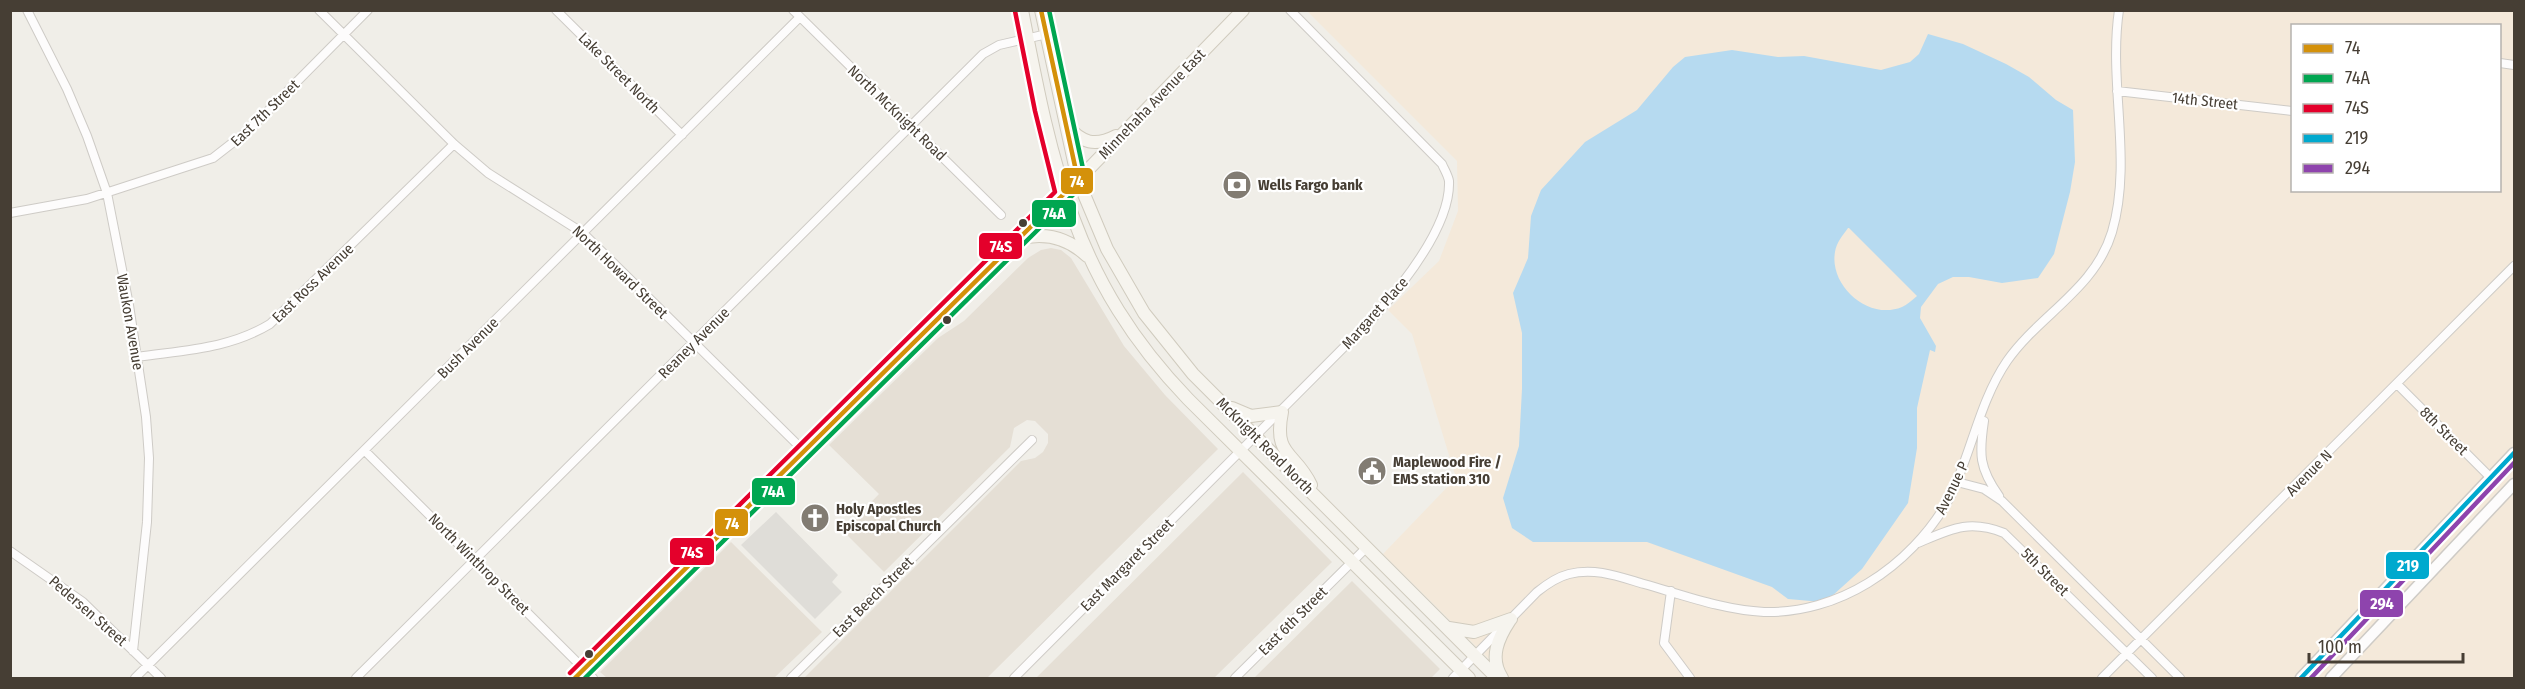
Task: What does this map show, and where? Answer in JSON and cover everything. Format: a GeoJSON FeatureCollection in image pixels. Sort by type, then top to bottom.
{"type":"FeatureCollection","features":[{"type":"Feature","properties":{"kind":"main road","name":"McKnight Road North"},"geometry":{"type":"LineString","coordinates":[[1022,10],[1064,194],[1088,258],[1118,311],[1152,359],[1461,676]]}},
{"type":"Feature","properties":{"kind":"main road","name":"McKnight Road North"},"geometry":{"type":"LineString","coordinates":[[1041,10],[1078,180],[1107,249],[1136,301],[1166,344],[1218,400],[1445,627],[1500,678]]}},
{"type":"Feature","properties":{"kind":"main road","name":"Minnehaha Avenue East"},"geometry":{"type":"LineString","coordinates":[[584,676],[804,451],[1078,180],[1243,10]]}},
{"type":"Feature","properties":{"kind":"main road"},"geometry":{"type":"LineString","coordinates":[[1066,124],[1078,138],[1091,144],[1105,142],[1127,129]]}},
{"type":"Feature","properties":{"kind":"main road"},"geometry":{"type":"LineString","coordinates":[[1017,239],[1037,234],[1051,236],[1077,248],[1088,258]]}},
{"type":"Feature","properties":{"kind":"main road"},"geometry":{"type":"LineString","coordinates":[[1218,400],[1251,416],[1282,412],[1279,441],[1286,453],[1306,474],[1316,496]]}},
{"type":"Feature","properties":{"kind":"main road"},"geometry":{"type":"LineString","coordinates":[[1445,627],[1474,632],[1511,619]]}},
{"type":"Feature","properties":{"kind":"main road"},"geometry":{"type":"LineString","coordinates":[[1500,678],[1496,665],[1497,646],[1511,619]]}},
{"type":"Feature","properties":{"kind":"street","name":"Waukon Avenue"},"geometry":{"type":"LineString","coordinates":[[27,10],[67,89],[107,193],[137,357],[146,417],[149,488],[133,651]]}},
{"type":"Feature","properties":{"kind":"street","name":"North Howard Street"},"geometry":{"type":"LineString","coordinates":[[319,10],[454,144],[488,173],[583,233],[804,451]]}},
{"type":"Feature","properties":{"kind":"street","name":"East 7th Street"},"geometry":{"type":"LineString","coordinates":[[10,213],[107,193],[213,158],[231,146],[368,10]]}},
{"type":"Feature","properties":{"kind":"street","name":"Lake Street North"},"geometry":{"type":"LineString","coordinates":[[556,10],[682,135]]}},
{"type":"Feature","properties":{"kind":"street","name":"North McKnight Road"},"geometry":{"type":"LineString","coordinates":[[793,10],[1001,215]]}},
{"type":"Feature","properties":{"kind":"street","name":"Margaret Place"},"geometry":{"type":"LineString","coordinates":[[1257,437],[1403,285],[1439,222],[1449,179],[1442,164],[1432,152],[1290,10]]}},
{"type":"Feature","properties":{"kind":"street","name":"Avenue P"},"geometry":{"type":"LineString","coordinates":[[1461,676],[1537,592],[1551,581],[1569,574],[1602,572],[1671,591],[1763,612],[1803,609],[1857,590],[1887,570],[1915,544],[1939,516],[1958,482],[1987,402],[2007,360],[2023,341],[2090,276],[2111,234],[2120,188],[2115,48],[2119,10]]}},
{"type":"Feature","properties":{"kind":"street","name":"Bush Avenue"},"geometry":{"type":"LineString","coordinates":[[135,678],[800,17]]}},
{"type":"Feature","properties":{"kind":"street","name":"Reaney Avenue"},"geometry":{"type":"LineString","coordinates":[[356,678],[694,344],[910,126],[991,49],[1047,34]]}},
{"type":"Feature","properties":{"kind":"street","name":"14th Street"},"geometry":{"type":"LineString","coordinates":[[2117,91],[2291,111]]}},
{"type":"Feature","properties":{"kind":"street","name":"East Ross Avenue"},"geometry":{"type":"LineString","coordinates":[[137,357],[223,345],[254,334],[270,324],[454,144]]}},
{"type":"Feature","properties":{"kind":"street","name":"Avenue N"},"geometry":{"type":"LineString","coordinates":[[2102,678],[2514,267]]}},
{"type":"Feature","properties":{"kind":"street","name":"8th Street"},"geometry":{"type":"LineString","coordinates":[[2397,384],[2491,478]]}},
{"type":"Feature","properties":{"kind":"street"},"geometry":{"type":"LineString","coordinates":[[1987,402],[1981,460],[1986,476],[2002,501]]}},
{"type":"Feature","properties":{"kind":"street","name":"East Margaret Street"},"geometry":{"type":"LineString","coordinates":[[1014,678],[1257,437]]}},
{"type":"Feature","properties":{"kind":"street","name":"East Beech Street"},"geometry":{"type":"LineString","coordinates":[[791,678],[1032,440]]}},
{"type":"Feature","properties":{"kind":"street","name":"North Winthrop Street"},"geometry":{"type":"LineString","coordinates":[[364,451],[475,560],[584,676]]}},
{"type":"Feature","properties":{"kind":"street"},"geometry":{"type":"LineString","coordinates":[[2301,678],[2514,453]]}},
{"type":"Feature","properties":{"kind":"street","name":"5th Street"},"geometry":{"type":"LineString","coordinates":[[1958,482],[1984,489],[2002,501],[2180,678]]}},
{"type":"Feature","properties":{"kind":"street"},"geometry":{"type":"LineString","coordinates":[[2331,678],[2514,484]]}},
{"type":"Feature","properties":{"kind":"street","name":"5th Street"},"geometry":{"type":"LineString","coordinates":[[1915,544],[1953,528],[1968,525],[1989,527],[2004,533],[2152,678]]}},
{"type":"Feature","properties":{"kind":"street","name":"East 6th Street"},"geometry":{"type":"LineString","coordinates":[[1235,678],[1366,548]]}},
{"type":"Feature","properties":{"kind":"street","name":"Pedersen Street"},"geometry":{"type":"LineString","coordinates":[[10,550],[82,602],[161,678]]}},
{"type":"Feature","properties":{"kind":"street"},"geometry":{"type":"LineString","coordinates":[[1671,591],[1664,643],[1690,678]]}},
{"type":"Feature","properties":{"kind":"shaded area"},"geometry":{"type":"Polygon","coordinates":[[[1307,11],[2514,11],[2514,678],[1508,678],[1383,554],[1456,478],[1412,334],[1388,310],[1439,261],[1458,211],[1457,161],[1307,11]]]}},
{"type":"Feature","properties":{"kind":"shaded area"},"geometry":{"type":"Polygon","coordinates":[[[1051,248],[1061,250],[1071,258],[1124,346],[1165,395],[1218,449],[987,678],[804,678],[1021,461],[1035,458],[1043,452],[1048,443],[1048,434],[1035,421],[1027,420],[1014,428],[1010,447],[884,572],[843,531],[879,494],[829,445],[938,338],[964,321],[1028,258],[1041,250],[1051,248]]]}},
{"type":"Feature","properties":{"kind":"shaded area"},"geometry":{"type":"Polygon","coordinates":[[[1243,472],[1332,562],[1214,678],[1036,678],[1243,472]]]}},
{"type":"Feature","properties":{"kind":"shaded area"},"geometry":{"type":"Polygon","coordinates":[[[776,512],[838,575],[832,582],[842,592],[815,619],[741,545],[776,512]]]}},
{"type":"Feature","properties":{"kind":"shaded area"},"geometry":{"type":"Polygon","coordinates":[[[731,542],[822,632],[774,678],[607,678],[600,672],[731,542]]]}},
{"type":"Feature","properties":{"kind":"shaded area"},"geometry":{"type":"Polygon","coordinates":[[[1352,581],[1440,669],[1431,678],[1254,678],[1352,581]]]}},
{"type":"Feature","properties":{"kind":"water"},"geometry":{"type":"Polygon","coordinates":[[[1928,34],[1963,44],[2029,77],[2056,100],[2073,110],[2075,162],[2070,192],[2054,254],[2038,278],[2002,283],[1969,277],[1953,277],[1938,284],[1921,307],[1920,318],[1936,346],[1935,352],[1930,350],[1917,408],[1917,448],[1908,503],[1862,569],[1822,602],[1788,599],[1772,587],[1647,542],[1533,542],[1512,528],[1503,498],[1519,446],[1522,389],[1522,333],[1513,293],[1528,258],[1531,216],[1541,190],[1585,142],[1637,110],[1673,67],[1685,57],[1732,50],[1778,57],[1804,56],[1881,70],[1910,62],[1919,54],[1928,34]],[[1849,228],[1837,245],[1835,264],[1838,276],[1854,297],[1876,309],[1889,310],[1904,306],[1917,296],[1849,228]]]}},
{"type":"Feature","properties":{"kind":"transit line","name":"74"},"geometry":{"type":"LineString","coordinates":[[575,678],[1078,180],[1041,10]]}},
{"type":"Feature","properties":{"kind":"transit line","name":"74A"},"geometry":{"type":"LineString","coordinates":[[585,678],[1084,184],[1085,178],[1049,10]]}},
{"type":"Feature","properties":{"kind":"transit line","name":"74S"},"geometry":{"type":"LineString","coordinates":[[570,673],[1055,192],[1035,111],[1015,11]]}},
{"type":"Feature","properties":{"kind":"transit line","name":"219"},"geometry":{"type":"LineString","coordinates":[[2301,678],[2514,453]]}},
{"type":"Feature","properties":{"kind":"transit line","name":"294"},"geometry":{"type":"LineString","coordinates":[[2311,678],[2514,463]]}},
{"type":"Feature","properties":{"kind":"place","name":"Wells Fargo bank"},"geometry":{"type":"Point","coordinates":[1237,185]}},
{"type":"Feature","properties":{"kind":"place","name":"Maplewood Fire / EMS station 310"},"geometry":{"type":"Point","coordinates":[1372,471]}},
{"type":"Feature","properties":{"kind":"place","name":"Holy Apostles Episcopal Church"},"geometry":{"type":"Point","coordinates":[815,518]}}]}
